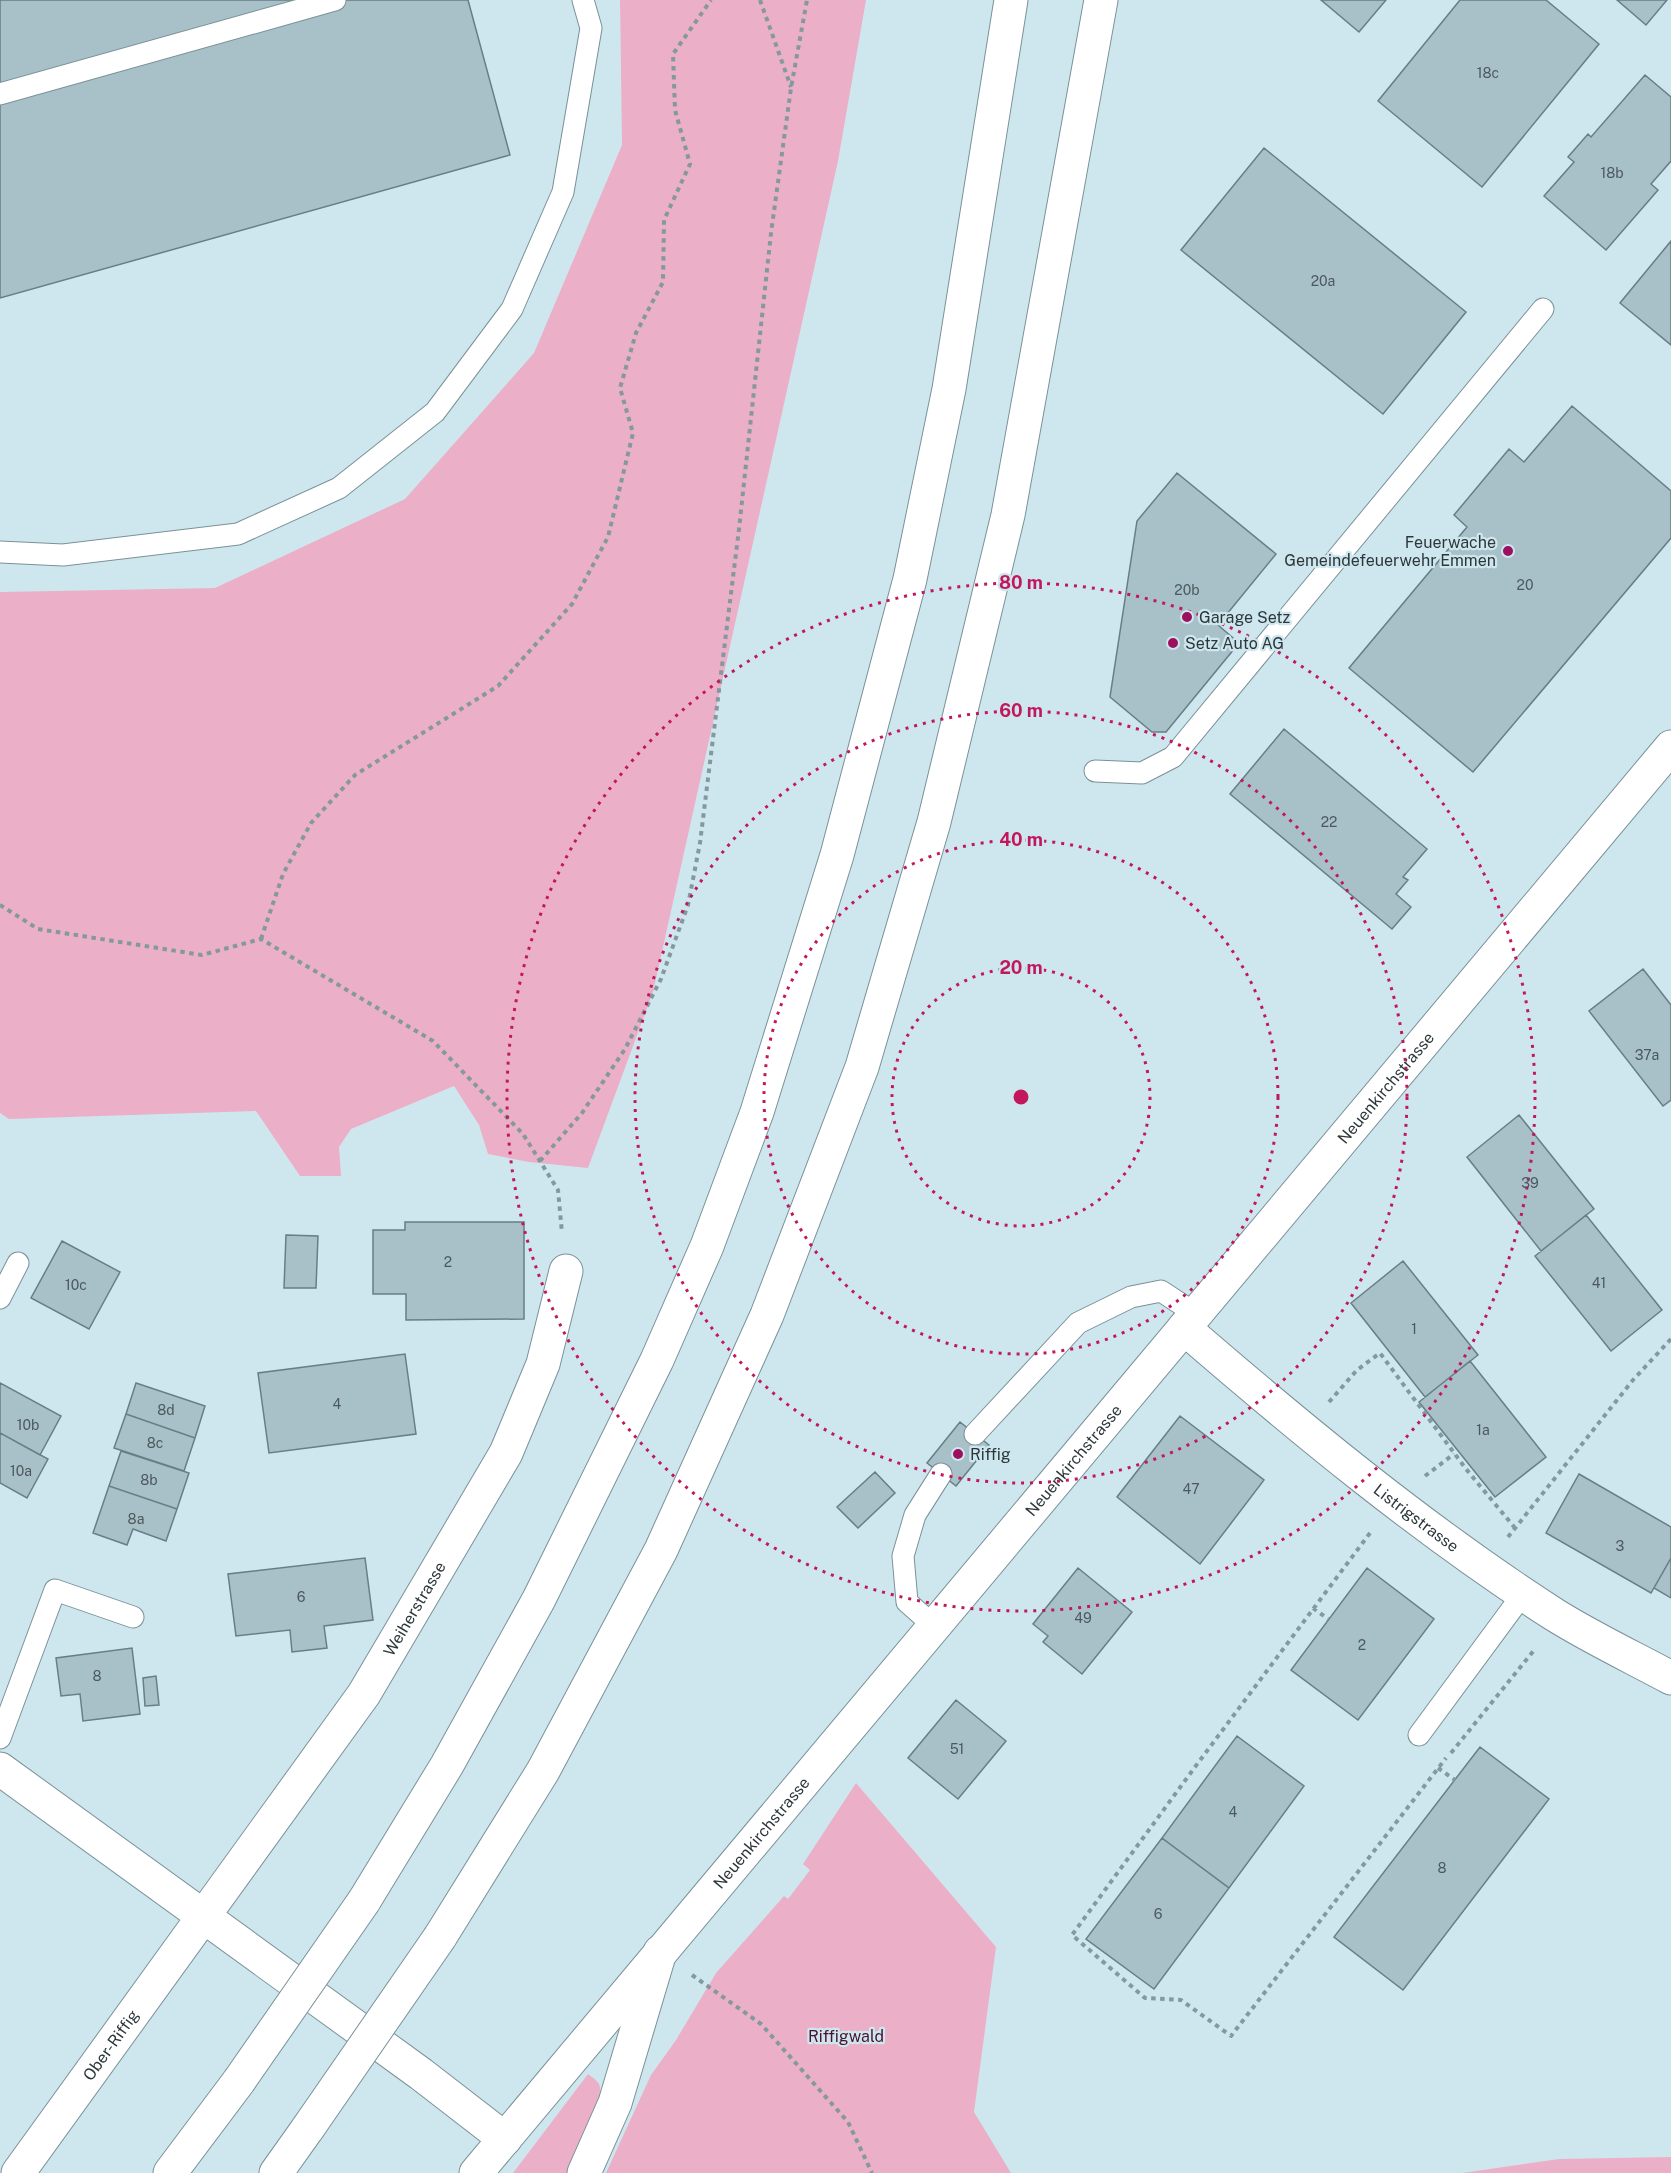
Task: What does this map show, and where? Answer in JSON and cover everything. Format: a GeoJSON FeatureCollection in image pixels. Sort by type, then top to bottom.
{"type":"FeatureCollection","features":[{"type":"Feature","properties":{"kind":"main road"},"geometry":{"type":"LineString","coordinates":[[170,2173],[238,2081],[363,1900],[447,1765],[539,1599],[657,1360],[707,1246],[757,1112],[837,855],[910,579],[949,389],[1011,0]]}},
{"type":"Feature","properties":{"kind":"main road"},"geometry":{"type":"LineString","coordinates":[[276,2173],[440,1937],[543,1771],[661,1550],[767,1315],[861,1067],[934,822],[1008,515],[1101,0]]}},
{"type":"Feature","properties":{"kind":"main road","name":"Neuenkirchstrasse"},"geometry":{"type":"LineString","coordinates":[[476,2173],[1671,747]]}},
{"type":"Feature","properties":{"kind":"main road","name":"Weiherstrasse"},"geometry":{"type":"LineString","coordinates":[[203,1917],[364,1694],[506,1453],[543,1364],[566,1271]]}},
{"type":"Feature","properties":{"kind":"main road","name":"Listrigstrasse"},"geometry":{"type":"LineString","coordinates":[[1190,1321],[1307,1432],[1393,1502],[1557,1616],[1671,1678]]}},
{"type":"Feature","properties":{"kind":"main road"},"geometry":{"type":"LineString","coordinates":[[0,1769],[421,2074],[505,2139]]}},
{"type":"Feature","properties":{"kind":"main road","name":"Ober-Riffig"},"geometry":{"type":"LineString","coordinates":[[18,2173],[203,1917]]}},
{"type":"Feature","properties":{"kind":"main road"},"geometry":{"type":"LineString","coordinates":[[585,2173],[615,2103],[660,1952]]}},
{"type":"Feature","properties":{"kind":"lane"},"geometry":{"type":"LineString","coordinates":[[0,94],[335,0]]}},
{"type":"Feature","properties":{"kind":"lane"},"geometry":{"type":"LineString","coordinates":[[0,552],[63,555],[238,534],[339,488],[435,412],[512,309],[563,192],[591,28],[583,0]]}},
{"type":"Feature","properties":{"kind":"lane"},"geometry":{"type":"LineString","coordinates":[[1095,771],[1142,773],[1173,757],[1543,309]]}},
{"type":"Feature","properties":{"kind":"lane"},"geometry":{"type":"LineString","coordinates":[[0,1298],[18,1263]]}},
{"type":"Feature","properties":{"kind":"lane"},"geometry":{"type":"LineString","coordinates":[[975,1434],[1078,1323],[1131,1297],[1161,1291],[1190,1321]]}},
{"type":"Feature","properties":{"kind":"lane"},"geometry":{"type":"LineString","coordinates":[[934,1626],[907,1602],[903,1556],[915,1515],[941,1474]]}},
{"type":"Feature","properties":{"kind":"lane"},"geometry":{"type":"LineString","coordinates":[[0,1738],[55,1590],[133,1617]]}},
{"type":"Feature","properties":{"kind":"lane"},"geometry":{"type":"LineString","coordinates":[[1419,1736],[1523,1594]]}},
{"type":"Feature","properties":{"kind":"path"},"geometry":{"type":"LineString","coordinates":[[261,939],[283,874],[311,824],[355,775],[498,686],[572,604],[608,537],[633,433],[620,388],[636,333],[663,282],[664,220],[690,164],[675,110],[673,54],[711,0]]}},
{"type":"Feature","properties":{"kind":"path"},"geometry":{"type":"LineString","coordinates":[[760,0],[791,88]]}},
{"type":"Feature","properties":{"kind":"path"},"geometry":{"type":"LineString","coordinates":[[540,1161],[582,1113],[624,1049],[661,979],[688,905],[700,843],[739,529],[771,233],[791,88],[807,0]]}},
{"type":"Feature","properties":{"kind":"path"},"geometry":{"type":"LineString","coordinates":[[0,905],[38,929],[202,955],[261,939],[433,1041],[523,1134],[558,1190],[566,1271]]}},
{"type":"Feature","properties":{"kind":"path"},"geometry":{"type":"LineString","coordinates":[[1485,1568],[1633,1380],[1671,1339]]}},
{"type":"Feature","properties":{"kind":"path"},"geometry":{"type":"LineString","coordinates":[[1307,1432],[1339,1389],[1357,1370],[1380,1353],[1460,1462],[1515,1528]]}},
{"type":"Feature","properties":{"kind":"path"},"geometry":{"type":"LineString","coordinates":[[1393,1502],[1072,1935],[1145,1998],[1181,2000],[1231,2036],[1438,1768],[1527,1661],[1557,1616]]}},
{"type":"Feature","properties":{"kind":"path"},"geometry":{"type":"LineString","coordinates":[[1313,1608],[1328,1619]]}},
{"type":"Feature","properties":{"kind":"path"},"geometry":{"type":"LineString","coordinates":[[1438,1768],[1455,1780]]}},
{"type":"Feature","properties":{"kind":"path"},"geometry":{"type":"LineString","coordinates":[[660,1952],[761,2024],[848,2122],[872,2173]]}},
{"type":"Feature","properties":{"kind":"green space"},"geometry":{"type":"Polygon","coordinates":[[[620,0],[866,0],[838,161],[653,992],[588,1168],[529,1162],[488,1154],[479,1125],[454,1086],[351,1129],[339,1147],[341,1176],[300,1176],[256,1111],[9,1119],[0,1113],[0,592],[215,588],[405,499],[534,353],[622,145],[620,0]]]}},
{"type":"Feature","properties":{"kind":"green space","name":"Riffigwald"},"geometry":{"type":"Polygon","coordinates":[[[856,1783],[996,1947],[974,2112],[1011,2173],[606,2173],[651,2075],[676,2040],[716,1973],[784,1896],[788,1899],[810,1870],[803,1864],[856,1783]]]}},
{"type":"Feature","properties":{"kind":"green space"},"geometry":{"type":"Polygon","coordinates":[[[588,2074],[599,2084],[600,2095],[570,2173],[513,2173],[588,2074]]]}},
{"type":"Feature","properties":{"kind":"green space"},"geometry":{"type":"Polygon","coordinates":[[[1671,2157],[1671,2173],[1462,2173],[1559,2159],[1671,2157]]]}},
{"type":"Feature","properties":{"kind":"building"},"geometry":{"type":"Polygon","coordinates":[[[0,0],[468,0],[510,155],[0,298],[0,0]]]}},
{"type":"Feature","properties":{"kind":"building"},"geometry":{"type":"Polygon","coordinates":[[[1321,0],[1386,0],[1359,32],[1321,0]]]}},
{"type":"Feature","properties":{"kind":"building"},"geometry":{"type":"Polygon","coordinates":[[[1460,0],[1546,0],[1599,44],[1482,187],[1378,101],[1460,0]]]}},
{"type":"Feature","properties":{"kind":"building"},"geometry":{"type":"Polygon","coordinates":[[[1617,0],[1667,0],[1646,25],[1617,0]]]}},
{"type":"Feature","properties":{"kind":"building"},"geometry":{"type":"Polygon","coordinates":[[[1645,75],[1671,97],[1671,161],[1651,184],[1658,190],[1606,250],[1544,196],[1574,162],[1568,157],[1588,134],[1591,137],[1645,75]]]}},
{"type":"Feature","properties":{"kind":"building"},"geometry":{"type":"Polygon","coordinates":[[[1264,148],[1466,312],[1383,414],[1181,250],[1264,148]]]}},
{"type":"Feature","properties":{"kind":"building"},"geometry":{"type":"Polygon","coordinates":[[[1671,241],[1671,345],[1620,303],[1671,241]]]}},
{"type":"Feature","properties":{"kind":"building"},"geometry":{"type":"Polygon","coordinates":[[[1572,406],[1671,491],[1671,538],[1473,772],[1349,668],[1467,527],[1454,515],[1509,449],[1524,462],[1572,406]]]}},
{"type":"Feature","properties":{"kind":"building"},"geometry":{"type":"Polygon","coordinates":[[[1177,473],[1276,554],[1218,625],[1239,643],[1166,732],[1152,732],[1110,697],[1137,521],[1177,473]]]}},
{"type":"Feature","properties":{"kind":"building"},"geometry":{"type":"Polygon","coordinates":[[[1284,729],[1427,849],[1403,877],[1408,880],[1396,894],[1411,907],[1392,929],[1230,794],[1284,729]]]}},
{"type":"Feature","properties":{"kind":"building"},"geometry":{"type":"Polygon","coordinates":[[[1643,969],[1671,1005],[1671,1100],[1663,1106],[1589,1011],[1643,969]]]}},
{"type":"Feature","properties":{"kind":"building"},"geometry":{"type":"Polygon","coordinates":[[[1519,1115],[1594,1209],[1541,1251],[1467,1157],[1519,1115]]]}},
{"type":"Feature","properties":{"kind":"building"},"geometry":{"type":"Polygon","coordinates":[[[1586,1215],[1662,1310],[1611,1351],[1535,1256],[1586,1215]]]}},
{"type":"Feature","properties":{"kind":"building"},"geometry":{"type":"Polygon","coordinates":[[[405,1222],[524,1222],[524,1319],[406,1320],[406,1294],[373,1294],[373,1230],[405,1230],[405,1222]]]}},
{"type":"Feature","properties":{"kind":"building"},"geometry":{"type":"Polygon","coordinates":[[[286,1235],[318,1236],[316,1288],[284,1288],[286,1235]]]}},
{"type":"Feature","properties":{"kind":"building"},"geometry":{"type":"Polygon","coordinates":[[[62,1241],[120,1272],[89,1329],[31,1298],[62,1241]]]}},
{"type":"Feature","properties":{"kind":"building"},"geometry":{"type":"Polygon","coordinates":[[[1403,1261],[1478,1355],[1425,1397],[1351,1303],[1403,1261]]]}},
{"type":"Feature","properties":{"kind":"building"},"geometry":{"type":"Polygon","coordinates":[[[405,1354],[416,1434],[269,1453],[258,1373],[405,1354]]]}},
{"type":"Feature","properties":{"kind":"building"},"geometry":{"type":"Polygon","coordinates":[[[1470,1361],[1546,1457],[1495,1497],[1419,1402],[1470,1361]]]}},
{"type":"Feature","properties":{"kind":"building"},"geometry":{"type":"Polygon","coordinates":[[[0,1383],[61,1416],[40,1455],[0,1433],[0,1383]]]}},
{"type":"Feature","properties":{"kind":"building"},"geometry":{"type":"Polygon","coordinates":[[[136,1383],[205,1406],[195,1438],[126,1414],[136,1383]]]}},
{"type":"Feature","properties":{"kind":"building"},"geometry":{"type":"Polygon","coordinates":[[[126,1414],[195,1438],[184,1471],[114,1448],[126,1414]]]}},
{"type":"Feature","properties":{"kind":"building"},"geometry":{"type":"Polygon","coordinates":[[[1180,1416],[1264,1480],[1200,1564],[1117,1497],[1180,1416]]]}},
{"type":"Feature","properties":{"kind":"building","name":"Riffig"},"geometry":{"type":"Polygon","coordinates":[[[960,1422],[989,1445],[956,1486],[927,1463],[960,1422]]]}},
{"type":"Feature","properties":{"kind":"building"},"geometry":{"type":"Polygon","coordinates":[[[0,1433],[48,1459],[27,1498],[0,1483],[0,1433]]]}},
{"type":"Feature","properties":{"kind":"building"},"geometry":{"type":"Polygon","coordinates":[[[121,1451],[189,1473],[177,1509],[109,1486],[121,1451]]]}},
{"type":"Feature","properties":{"kind":"building"},"geometry":{"type":"Polygon","coordinates":[[[875,1472],[895,1493],[858,1528],[837,1507],[875,1472]]]}},
{"type":"Feature","properties":{"kind":"building"},"geometry":{"type":"Polygon","coordinates":[[[1579,1474],[1671,1527],[1671,1558],[1651,1593],[1546,1533],[1579,1474]]]}},
{"type":"Feature","properties":{"kind":"building"},"geometry":{"type":"Polygon","coordinates":[[[109,1486],[177,1509],[166,1541],[133,1529],[127,1545],[93,1533],[109,1486]]]}},
{"type":"Feature","properties":{"kind":"building"},"geometry":{"type":"Polygon","coordinates":[[[365,1558],[373,1620],[324,1626],[327,1648],[292,1652],[290,1630],[236,1636],[228,1574],[365,1558]]]}},
{"type":"Feature","properties":{"kind":"building"},"geometry":{"type":"Polygon","coordinates":[[[1671,1558],[1671,1598],[1654,1588],[1671,1558]]]}},
{"type":"Feature","properties":{"kind":"building"},"geometry":{"type":"Polygon","coordinates":[[[1078,1568],[1132,1612],[1082,1674],[1043,1642],[1048,1636],[1033,1624],[1078,1568]]]}},
{"type":"Feature","properties":{"kind":"building"},"geometry":{"type":"Polygon","coordinates":[[[1367,1568],[1434,1619],[1358,1720],[1291,1670],[1367,1568]]]}},
{"type":"Feature","properties":{"kind":"building"},"geometry":{"type":"Polygon","coordinates":[[[132,1648],[140,1714],[83,1721],[80,1694],[61,1696],[56,1658],[132,1648]]]}},
{"type":"Feature","properties":{"kind":"building"},"geometry":{"type":"Polygon","coordinates":[[[156,1676],[159,1705],[145,1706],[143,1678],[156,1676]]]}},
{"type":"Feature","properties":{"kind":"building"},"geometry":{"type":"Polygon","coordinates":[[[956,1700],[1006,1741],[958,1799],[908,1758],[956,1700]]]}},
{"type":"Feature","properties":{"kind":"building"},"geometry":{"type":"Polygon","coordinates":[[[1237,1736],[1304,1786],[1229,1888],[1162,1838],[1237,1736]]]}},
{"type":"Feature","properties":{"kind":"building"},"geometry":{"type":"Polygon","coordinates":[[[1480,1747],[1549,1799],[1403,1990],[1334,1937],[1480,1747]]]}},
{"type":"Feature","properties":{"kind":"building"},"geometry":{"type":"Polygon","coordinates":[[[1162,1838],[1229,1888],[1154,1989],[1086,1939],[1162,1838]]]}},
{"type":"Feature","properties":{"kind":"place","name":"Feuerwache Gemeindefeuerwehr Emmen"},"geometry":{"type":"Point","coordinates":[1508,551]}},
{"type":"Feature","properties":{"kind":"place","name":"Garage Setz"},"geometry":{"type":"Point","coordinates":[1187,617]}},
{"type":"Feature","properties":{"kind":"place","name":"Setz Auto AG"},"geometry":{"type":"Point","coordinates":[1173,643]}},
{"type":"Feature","properties":{"kind":"place","name":"Riffig"},"geometry":{"type":"Point","coordinates":[958,1454]}}]}
